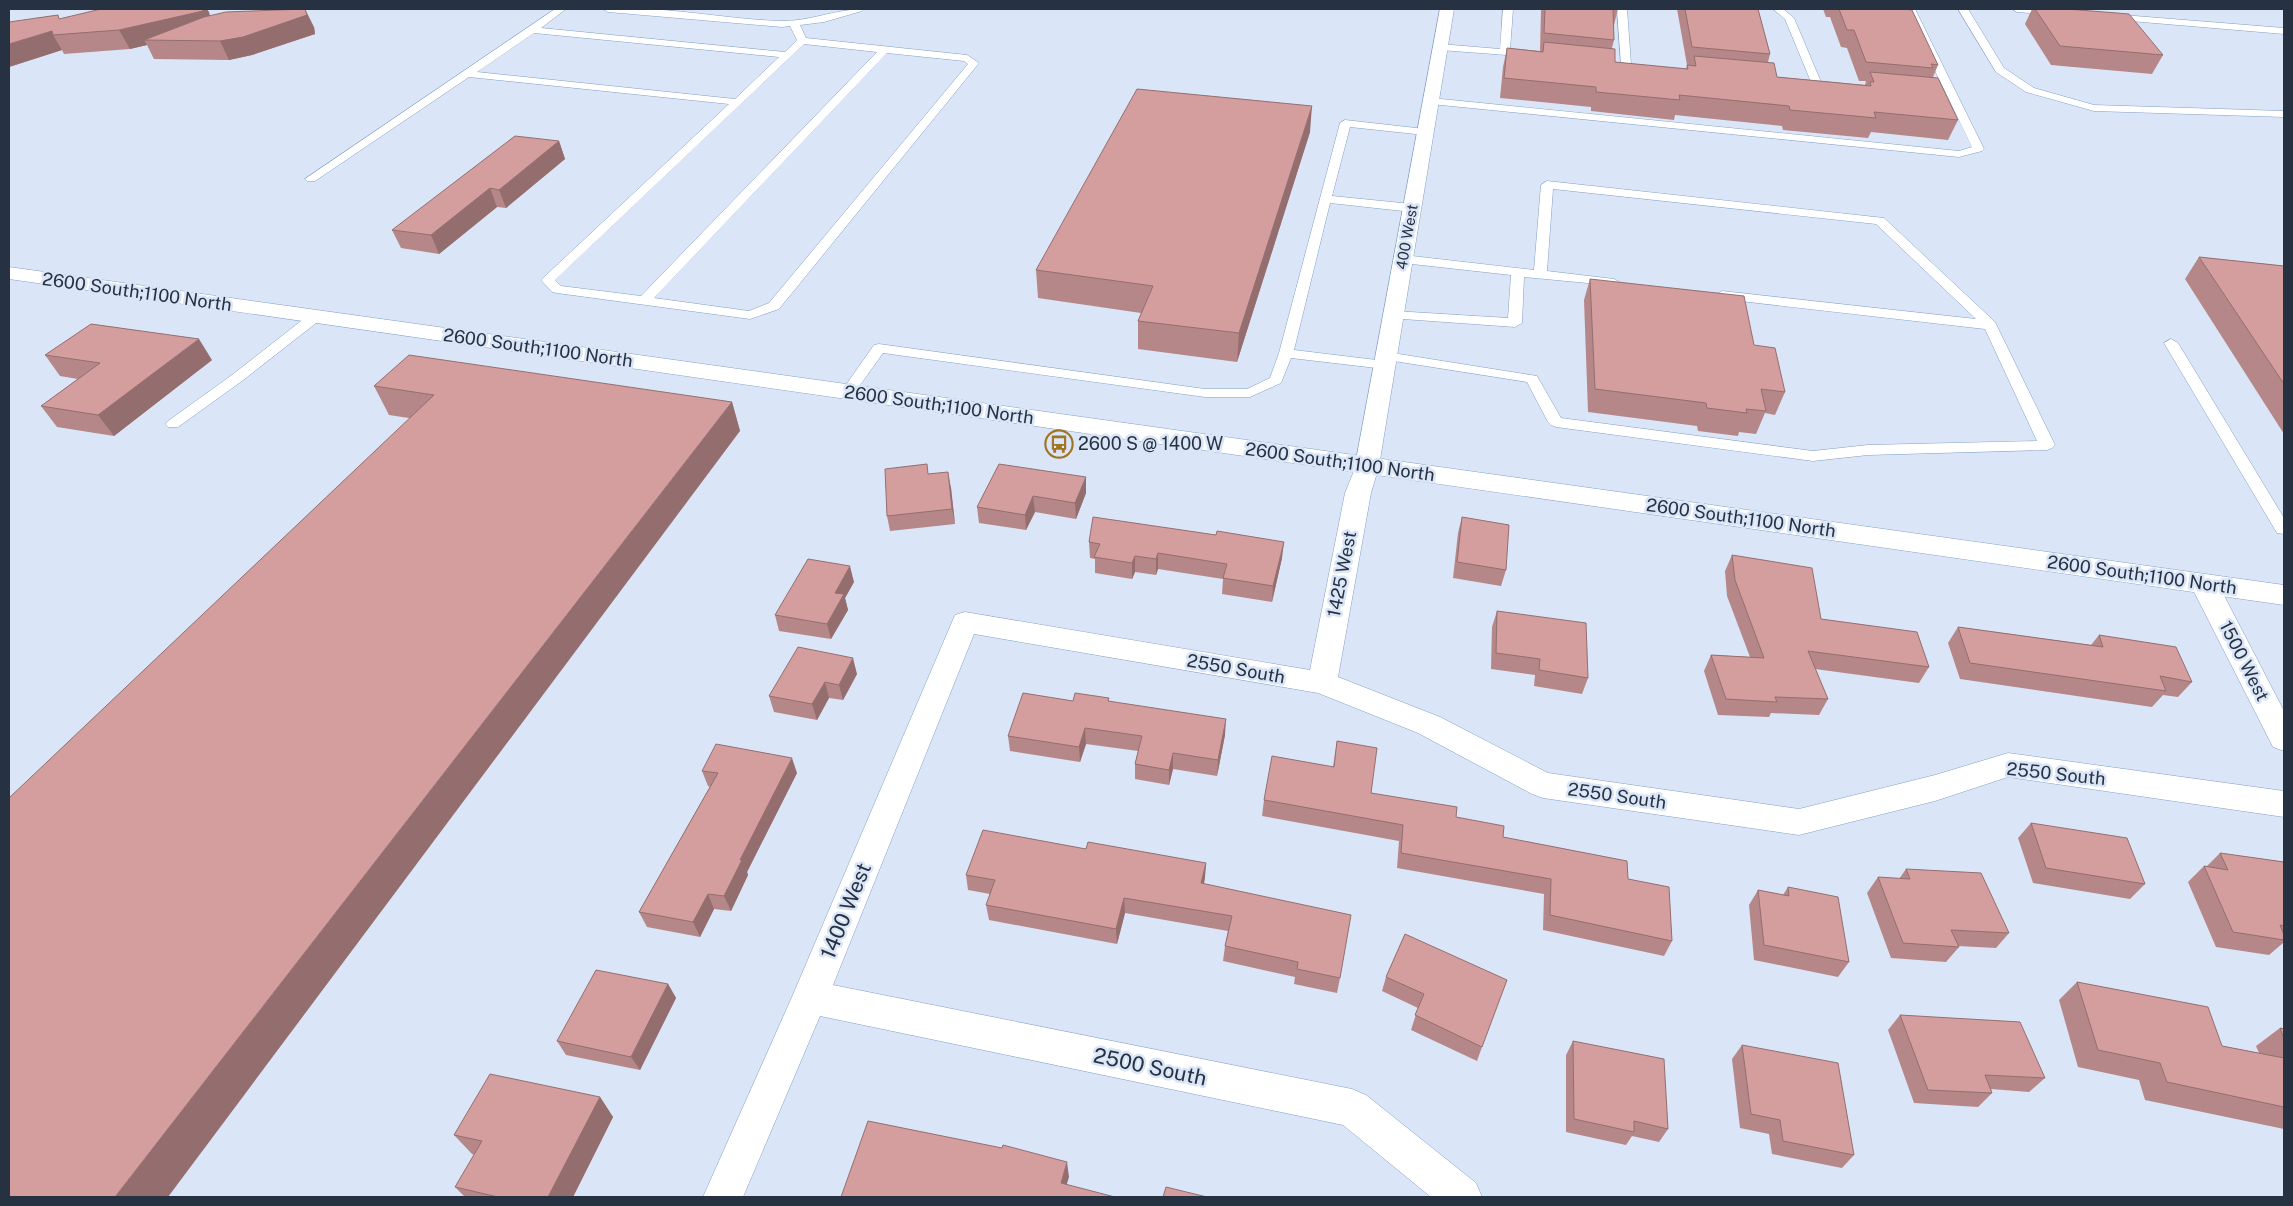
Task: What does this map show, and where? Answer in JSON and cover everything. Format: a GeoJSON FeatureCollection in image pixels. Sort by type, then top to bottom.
{"type":"FeatureCollection","features":[{"type":"Feature","properties":{"kind":"street","name":"400 West"},"geometry":{"type":"LineString","coordinates":[[1367,466],[1447,9]]}},
{"type":"Feature","properties":{"kind":"street","name":"2600 South;1100 North"},"geometry":{"type":"LineString","coordinates":[[9,274],[2284,595]]}},
{"type":"Feature","properties":{"kind":"street","name":"1425 West"},"geometry":{"type":"LineString","coordinates":[[1322,684],[1358,493],[1367,466]]}},
{"type":"Feature","properties":{"kind":"street","name":"1500 West"},"geometry":{"type":"LineString","coordinates":[[2204,584],[2284,738]]}},
{"type":"Feature","properties":{"kind":"street","name":"2550 South"},"geometry":{"type":"LineString","coordinates":[[965,622],[1322,684],[1429,725],[1543,785],[1799,822],[1935,788],[2008,765],[2284,804]]}},
{"type":"Feature","properties":{"kind":"street","name":"1400 West"},"geometry":{"type":"LineString","coordinates":[[723,1197],[810,997],[965,622]]}},
{"type":"Feature","properties":{"kind":"street","name":"2500 South"},"geometry":{"type":"LineString","coordinates":[[810,997],[1352,1108],[1462,1197]]}},
{"type":"Feature","properties":{"kind":"lane"},"geometry":{"type":"LineString","coordinates":[[311,180],[561,9]]}},
{"type":"Feature","properties":{"kind":"lane"},"geometry":{"type":"LineString","coordinates":[[608,9],[748,22],[794,23],[838,16],[859,9]]}},
{"type":"Feature","properties":{"kind":"lane"},"geometry":{"type":"LineString","coordinates":[[1505,53],[1508,9]]}},
{"type":"Feature","properties":{"kind":"lane"},"geometry":{"type":"LineString","coordinates":[[1622,9],[1626,64]]}},
{"type":"Feature","properties":{"kind":"lane"},"geometry":{"type":"LineString","coordinates":[[1778,9],[1789,18],[1816,82]]}},
{"type":"Feature","properties":{"kind":"lane"},"geometry":{"type":"LineString","coordinates":[[1430,102],[1959,154],[1978,149],[1946,94],[1910,9]]}},
{"type":"Feature","properties":{"kind":"lane"},"geometry":{"type":"LineString","coordinates":[[1963,9],[2000,70],[2030,90],[2094,108],[2284,114]]}},
{"type":"Feature","properties":{"kind":"lane"},"geometry":{"type":"LineString","coordinates":[[2017,9],[2063,13]]}},
{"type":"Feature","properties":{"kind":"lane"},"geometry":{"type":"LineString","coordinates":[[2102,16],[2284,31]]}},
{"type":"Feature","properties":{"kind":"lane"},"geometry":{"type":"LineString","coordinates":[[794,23],[802,41]]}},
{"type":"Feature","properties":{"kind":"lane"},"geometry":{"type":"LineString","coordinates":[[532,30],[788,55]]}},
{"type":"Feature","properties":{"kind":"lane"},"geometry":{"type":"LineString","coordinates":[[802,41],[967,58],[974,63],[774,306],[750,315],[557,289],[548,280],[802,41]]}},
{"type":"Feature","properties":{"kind":"lane"},"geometry":{"type":"LineString","coordinates":[[1440,46],[1542,56]]}},
{"type":"Feature","properties":{"kind":"lane"},"geometry":{"type":"LineString","coordinates":[[644,301],[884,50]]}},
{"type":"Feature","properties":{"kind":"lane"},"geometry":{"type":"LineString","coordinates":[[466,74],[737,102]]}},
{"type":"Feature","properties":{"kind":"lane"},"geometry":{"type":"LineString","coordinates":[[848,392],[879,348],[1205,394],[1250,393],[1276,380],[1286,353],[1345,123],[1425,132]]}},
{"type":"Feature","properties":{"kind":"lane"},"geometry":{"type":"LineString","coordinates":[[1286,353],[1385,361],[1532,378],[1556,422],[1812,456],[1868,450],[2047,445],[1990,325],[1880,221],[1547,185],[1540,275]]}},
{"type":"Feature","properties":{"kind":"lane"},"geometry":{"type":"LineString","coordinates":[[1326,198],[1412,208]]}},
{"type":"Feature","properties":{"kind":"lane"},"geometry":{"type":"LineString","coordinates":[[1403,259],[1628,285]]}},
{"type":"Feature","properties":{"kind":"lane"},"geometry":{"type":"LineString","coordinates":[[1394,315],[1515,323],[1518,273]]}},
{"type":"Feature","properties":{"kind":"lane"},"geometry":{"type":"LineString","coordinates":[[1706,294],[1990,325]]}},
{"type":"Feature","properties":{"kind":"lane"},"geometry":{"type":"LineString","coordinates":[[173,424],[237,378],[315,317]]}},
{"type":"Feature","properties":{"kind":"lane"},"geometry":{"type":"LineString","coordinates":[[2171,342],[2284,530]]}},
{"type":"Feature","properties":{"kind":"building"},"geometry":{"type":"Polygon","coordinates":[[[101,9],[202,9],[203,11],[119,30],[53,35],[52,31],[9,44],[9,22],[58,15],[59,19],[101,9]]]}},
{"type":"Feature","properties":{"kind":"building"},"geometry":{"type":"Polygon","coordinates":[[[305,9],[307,15],[243,37],[220,41],[144,40],[204,17],[226,12],[305,9]]]}},
{"type":"Feature","properties":{"kind":"building"},"geometry":{"type":"Polygon","coordinates":[[[1545,9],[1613,9],[1614,40],[1544,33],[1545,9]]]}},
{"type":"Feature","properties":{"kind":"building"},"geometry":{"type":"Polygon","coordinates":[[[1685,9],[1758,9],[1770,54],[1692,47],[1685,9]]]}},
{"type":"Feature","properties":{"kind":"building"},"geometry":{"type":"Polygon","coordinates":[[[1839,9],[1912,10],[1938,65],[1931,64],[1933,68],[1866,62],[1854,30],[1847,30],[1839,9]]]}},
{"type":"Feature","properties":{"kind":"building"},"geometry":{"type":"Polygon","coordinates":[[[2035,9],[2067,9],[2129,14],[2163,55],[2060,46],[2035,9]]]}},
{"type":"Feature","properties":{"kind":"building"},"geometry":{"type":"Polygon","coordinates":[[[1544,42],[1615,49],[1615,62],[1688,69],[1687,65],[1696,66],[1694,56],[1774,63],[1777,77],[1871,86],[1870,82],[1874,82],[1870,72],[1938,78],[1958,120],[1874,112],[1876,118],[1790,110],[1789,106],[1679,95],[1680,100],[1596,92],[1596,87],[1504,78],[1507,48],[1543,52],[1544,42]]]}},
{"type":"Feature","properties":{"kind":"building"},"geometry":{"type":"Polygon","coordinates":[[[1137,89],[1312,106],[1239,333],[1138,321],[1153,286],[1036,270],[1137,89]]]}},
{"type":"Feature","properties":{"kind":"building"},"geometry":{"type":"Polygon","coordinates":[[[515,136],[559,141],[499,190],[490,188],[431,235],[392,230],[515,136]]]}},
{"type":"Feature","properties":{"kind":"building"},"geometry":{"type":"Polygon","coordinates":[[[2199,257],[2284,266],[2284,384],[2199,257]]]}},
{"type":"Feature","properties":{"kind":"building"},"geometry":{"type":"Polygon","coordinates":[[[1590,279],[1744,296],[1754,345],[1775,348],[1785,392],[1761,389],[1766,411],[1746,409],[1747,413],[1707,408],[1706,403],[1595,389],[1590,279]]]}},
{"type":"Feature","properties":{"kind":"building"},"geometry":{"type":"Polygon","coordinates":[[[91,324],[199,339],[98,415],[41,406],[100,363],[45,355],[91,324]]]}},
{"type":"Feature","properties":{"kind":"building"},"geometry":{"type":"Polygon","coordinates":[[[409,355],[732,402],[115,1197],[9,1197],[9,798],[434,395],[374,386],[409,355]]]}},
{"type":"Feature","properties":{"kind":"building"},"geometry":{"type":"Polygon","coordinates":[[[927,464],[928,474],[948,472],[952,509],[887,516],[885,469],[927,464]]]}},
{"type":"Feature","properties":{"kind":"building"},"geometry":{"type":"Polygon","coordinates":[[[999,464],[1086,477],[1075,503],[1033,496],[1025,515],[977,507],[999,464]]]}},
{"type":"Feature","properties":{"kind":"building"},"geometry":{"type":"Polygon","coordinates":[[[1093,517],[1216,535],[1217,531],[1284,542],[1273,586],[1223,578],[1227,564],[1158,553],[1156,559],[1135,556],[1132,563],[1094,557],[1100,544],[1089,542],[1093,517]]]}},
{"type":"Feature","properties":{"kind":"building"},"geometry":{"type":"Polygon","coordinates":[[[1462,517],[1509,525],[1506,570],[1457,562],[1462,517]]]}},
{"type":"Feature","properties":{"kind":"building"},"geometry":{"type":"Polygon","coordinates":[[[1732,555],[1812,568],[1821,619],[1917,632],[1929,667],[1808,651],[1828,699],[1775,697],[1777,702],[1726,699],[1711,655],[1764,658],[1735,580],[1732,555]]]}},
{"type":"Feature","properties":{"kind":"building"},"geometry":{"type":"Polygon","coordinates":[[[808,559],[850,566],[835,593],[844,594],[827,624],[775,615],[808,559]]]}},
{"type":"Feature","properties":{"kind":"building"},"geometry":{"type":"Polygon","coordinates":[[[1497,611],[1586,623],[1588,678],[1539,670],[1540,659],[1496,653],[1497,611]]]}},
{"type":"Feature","properties":{"kind":"building"},"geometry":{"type":"Polygon","coordinates":[[[1958,627],[2103,647],[2099,635],[2176,647],[2192,682],[2160,676],[2166,691],[1970,663],[1958,627]]]}},
{"type":"Feature","properties":{"kind":"building"},"geometry":{"type":"Polygon","coordinates":[[[798,647],[853,658],[839,685],[825,682],[812,704],[769,696],[798,647]]]}},
{"type":"Feature","properties":{"kind":"building"},"geometry":{"type":"Polygon","coordinates":[[[1023,693],[1073,701],[1075,693],[1109,698],[1108,701],[1226,719],[1218,760],[1173,753],[1169,770],[1135,764],[1142,736],[1085,728],[1079,747],[1008,736],[1023,693]]]}},
{"type":"Feature","properties":{"kind":"building"},"geometry":{"type":"Polygon","coordinates":[[[1337,741],[1377,748],[1371,793],[1457,807],[1456,817],[1504,826],[1503,837],[1627,861],[1628,879],[1669,887],[1672,941],[1550,915],[1551,879],[1401,853],[1403,825],[1264,800],[1272,756],[1334,767],[1337,741]]]}},
{"type":"Feature","properties":{"kind":"building"},"geometry":{"type":"Polygon","coordinates":[[[716,744],[792,758],[740,860],[742,860],[724,896],[708,894],[693,922],[639,912],[718,773],[702,771],[716,744]]]}},
{"type":"Feature","properties":{"kind":"building"},"geometry":{"type":"Polygon","coordinates":[[[2031,823],[2127,838],[2145,884],[2046,868],[2031,823]]]}},
{"type":"Feature","properties":{"kind":"building"},"geometry":{"type":"Polygon","coordinates":[[[983,830],[1086,849],[1088,842],[1206,863],[1201,883],[1351,915],[1340,978],[1297,969],[1298,962],[1225,946],[1232,916],[1124,898],[1116,929],[986,905],[995,880],[966,875],[983,830]]]}},
{"type":"Feature","properties":{"kind":"building"},"geometry":{"type":"Polygon","coordinates":[[[2220,853],[2284,862],[2284,926],[2280,925],[2284,940],[2233,932],[2204,866],[2228,870],[2220,853]]]}},
{"type":"Feature","properties":{"kind":"building"},"geometry":{"type":"Polygon","coordinates":[[[1906,869],[1981,873],[2009,933],[1951,930],[1959,947],[1903,943],[1878,877],[1910,879],[1906,869]]]}},
{"type":"Feature","properties":{"kind":"building"},"geometry":{"type":"Polygon","coordinates":[[[1788,887],[1838,897],[1849,962],[1764,945],[1758,890],[1789,896],[1788,887]]]}},
{"type":"Feature","properties":{"kind":"building"},"geometry":{"type":"Polygon","coordinates":[[[1405,934],[1507,980],[1482,1047],[1415,1015],[1424,994],[1386,977],[1405,934]]]}},
{"type":"Feature","properties":{"kind":"building"},"geometry":{"type":"Polygon","coordinates":[[[596,970],[668,984],[631,1057],[557,1041],[596,970]]]}},
{"type":"Feature","properties":{"kind":"building"},"geometry":{"type":"Polygon","coordinates":[[[2077,982],[2208,1007],[2222,1046],[2284,1058],[2284,1107],[2167,1082],[2160,1063],[2098,1050],[2077,982]]]}},
{"type":"Feature","properties":{"kind":"building"},"geometry":{"type":"Polygon","coordinates":[[[1900,1015],[2020,1022],[2045,1078],[1985,1075],[1992,1093],[1928,1090],[1900,1015]]]}},
{"type":"Feature","properties":{"kind":"building"},"geometry":{"type":"Polygon","coordinates":[[[2280,1028],[2284,1029],[2284,1039],[2280,1028]]]}},
{"type":"Feature","properties":{"kind":"building"},"geometry":{"type":"Polygon","coordinates":[[[1573,1041],[1664,1059],[1668,1129],[1634,1121],[1634,1132],[1574,1119],[1573,1041]]]}},
{"type":"Feature","properties":{"kind":"building"},"geometry":{"type":"Polygon","coordinates":[[[1742,1045],[1838,1063],[1854,1155],[1783,1141],[1780,1120],[1751,1114],[1742,1045]]]}},
{"type":"Feature","properties":{"kind":"building"},"geometry":{"type":"Polygon","coordinates":[[[490,1074],[600,1097],[548,1197],[498,1197],[455,1187],[482,1141],[454,1135],[490,1074]]]}},
{"type":"Feature","properties":{"kind":"building"},"geometry":{"type":"Polygon","coordinates":[[[868,1121],[1002,1148],[1003,1145],[1067,1162],[1061,1183],[1115,1197],[841,1197],[868,1121]]]}},
{"type":"Feature","properties":{"kind":"building"},"geometry":{"type":"Polygon","coordinates":[[[1166,1187],[1207,1197],[1163,1197],[1166,1187]]]}},
{"type":"Feature","properties":{"kind":"place","name":"2600 S @ 1400 W"},"geometry":{"type":"Point","coordinates":[1059,444]}}]}
